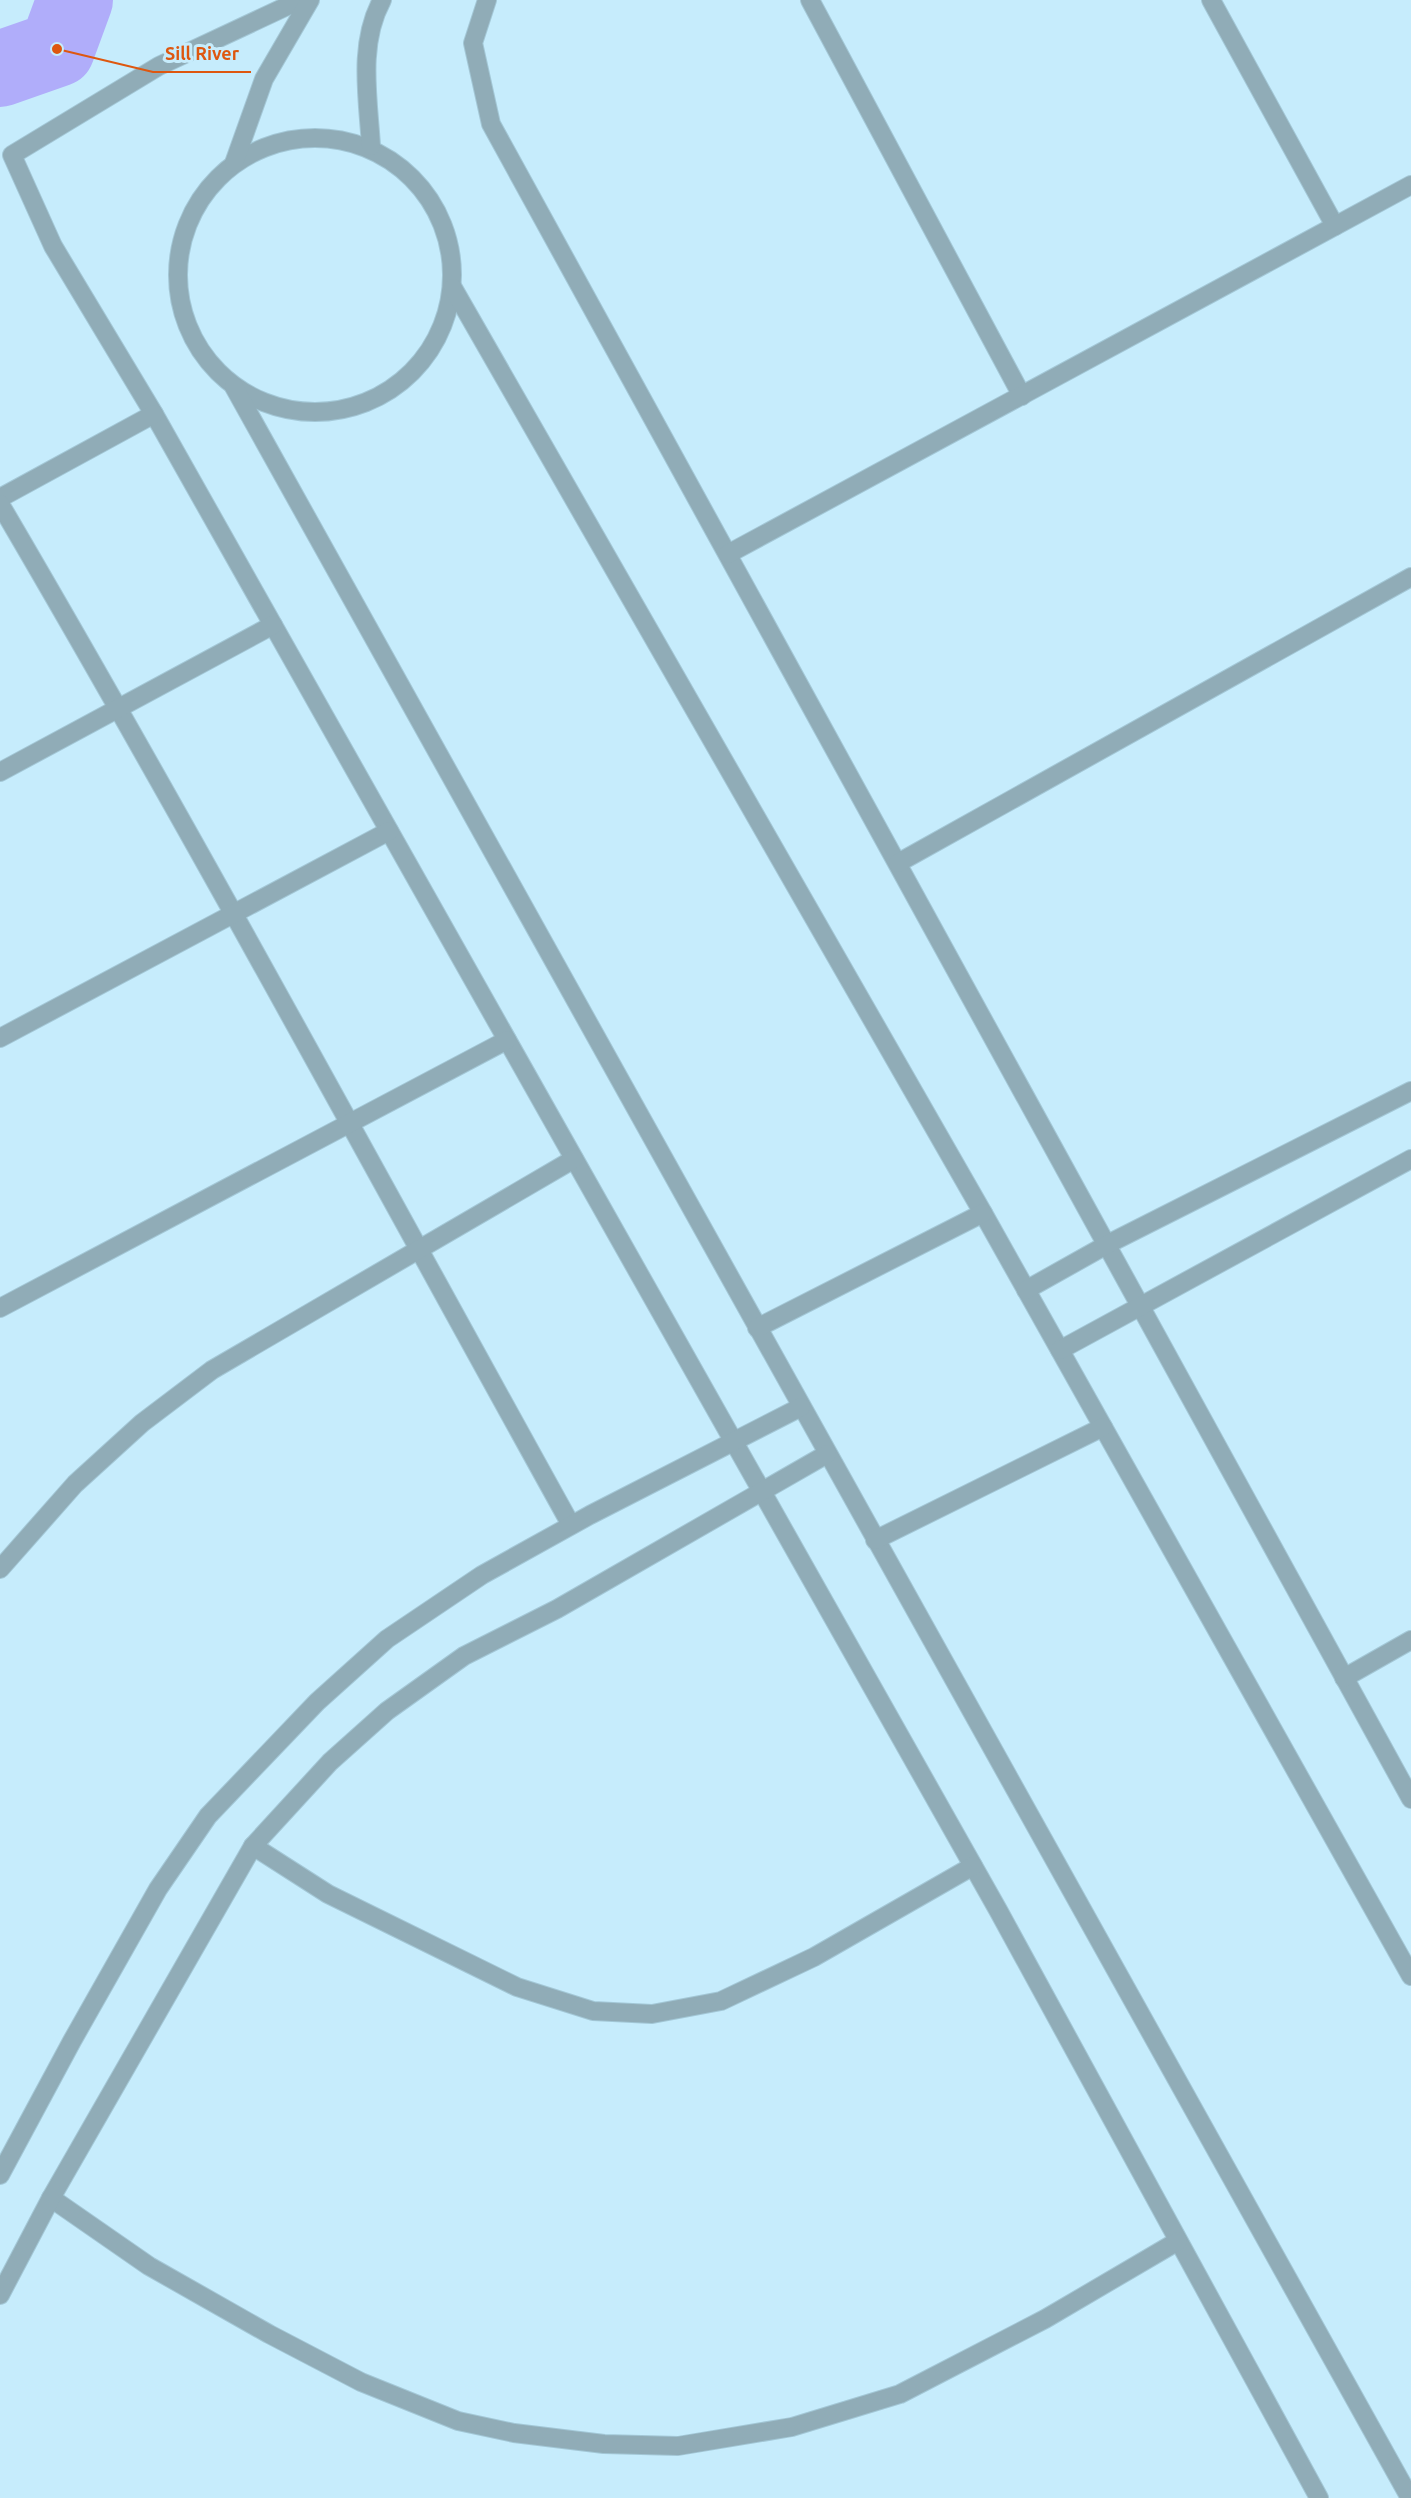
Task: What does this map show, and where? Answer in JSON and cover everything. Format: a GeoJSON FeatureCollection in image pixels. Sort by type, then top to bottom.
{"type":"FeatureCollection","features":[{"type":"Feature","properties":{"kind":"street"},"geometry":{"type":"LineString","coordinates":[[300,0],[159,66],[6,156],[53,246],[154,414],[973,1866],[1319,2498]]}},
{"type":"Feature","properties":{"kind":"street"},"geometry":{"type":"LineString","coordinates":[[234,163],[264,79],[310,0]]}},
{"type":"Feature","properties":{"kind":"street"},"geometry":{"type":"LineString","coordinates":[[371,146],[366,58],[372,18],[382,0]]}},
{"type":"Feature","properties":{"kind":"street"},"geometry":{"type":"LineString","coordinates":[[487,0],[473,43],[491,124],[1108,1244],[1411,1800]]}},
{"type":"Feature","properties":{"kind":"street"},"geometry":{"type":"LineString","coordinates":[[810,0],[1022,396]]}},
{"type":"Feature","properties":{"kind":"street"},"geometry":{"type":"LineString","coordinates":[[1210,0],[1335,226]]}},
{"type":"Feature","properties":{"kind":"street"},"geometry":{"type":"LineString","coordinates":[[234,387],[278,408],[326,413],[372,401],[413,374],[441,334],[453,288],[449,238],[427,194],[397,161],[371,146],[339,139],[284,140],[234,163],[203,194],[183,232],[176,275],[183,318],[203,357],[234,387],[1410,2498]]}},
{"type":"Feature","properties":{"kind":"street"},"geometry":{"type":"LineString","coordinates":[[728,554],[1411,185]]}},
{"type":"Feature","properties":{"kind":"street"},"geometry":{"type":"LineString","coordinates":[[453,288],[983,1213],[1411,1976]]}},
{"type":"Feature","properties":{"kind":"street"},"geometry":{"type":"LineString","coordinates":[[0,498],[154,414]]}},
{"type":"Feature","properties":{"kind":"street"},"geometry":{"type":"LineString","coordinates":[[0,504],[120,708],[235,913],[571,1525]]}},
{"type":"Feature","properties":{"kind":"street"},"geometry":{"type":"LineString","coordinates":[[898,863],[1411,577]]}},
{"type":"Feature","properties":{"kind":"street"},"geometry":{"type":"LineString","coordinates":[[0,772],[273,625]]}},
{"type":"Feature","properties":{"kind":"street"},"geometry":{"type":"LineString","coordinates":[[0,1038],[389,831]]}},
{"type":"Feature","properties":{"kind":"street"},"geometry":{"type":"LineString","coordinates":[[0,1308],[507,1040]]}},
{"type":"Feature","properties":{"kind":"street"},"geometry":{"type":"LineString","coordinates":[[1026,1290],[1108,1244],[1411,1091]]}},
{"type":"Feature","properties":{"kind":"street"},"geometry":{"type":"LineString","coordinates":[[0,1569],[75,1484],[142,1423],[203,1376],[574,1158]]}},
{"type":"Feature","properties":{"kind":"street"},"geometry":{"type":"LineString","coordinates":[[1060,1350],[1411,1159]]}},
{"type":"Feature","properties":{"kind":"street"},"geometry":{"type":"LineString","coordinates":[[757,1328],[983,1213]]}},
{"type":"Feature","properties":{"kind":"street"},"geometry":{"type":"LineString","coordinates":[[0,2175],[152,1899],[208,1816],[317,1702],[387,1639],[482,1575],[571,1525],[801,1407]]}},
{"type":"Feature","properties":{"kind":"street"},"geometry":{"type":"LineString","coordinates":[[875,1540],[1103,1427]]}},
{"type":"Feature","properties":{"kind":"street"},"geometry":{"type":"LineString","coordinates":[[0,2295],[51,2198],[253,1846],[338,1755],[387,1711],[464,1656],[557,1609],[827,1454]]}},
{"type":"Feature","properties":{"kind":"street"},"geometry":{"type":"LineString","coordinates":[[1344,1678],[1411,1640]]}},
{"type":"Feature","properties":{"kind":"street"},"geometry":{"type":"LineString","coordinates":[[253,1846],[328,1894],[517,1987],[593,2011],[652,2014],[720,2001],[814,1957],[973,1866]]}},
{"type":"Feature","properties":{"kind":"street"},"geometry":{"type":"LineString","coordinates":[[51,2198],[149,2266],[269,2334],[361,2382],[458,2421],[514,2433],[604,2444],[678,2446],[758,2433],[792,2427],[900,2394],[1045,2319],[1178,2241]]}},
{"type":"Feature","properties":{"kind":"waterway"},"geometry":{"type":"LineString","coordinates":[[0,69],[57,49],[75,0]]}},
{"type":"Feature","properties":{"kind":"place","name":"Sill River"},"geometry":{"type":"Point","coordinates":[57,49]}}]}
